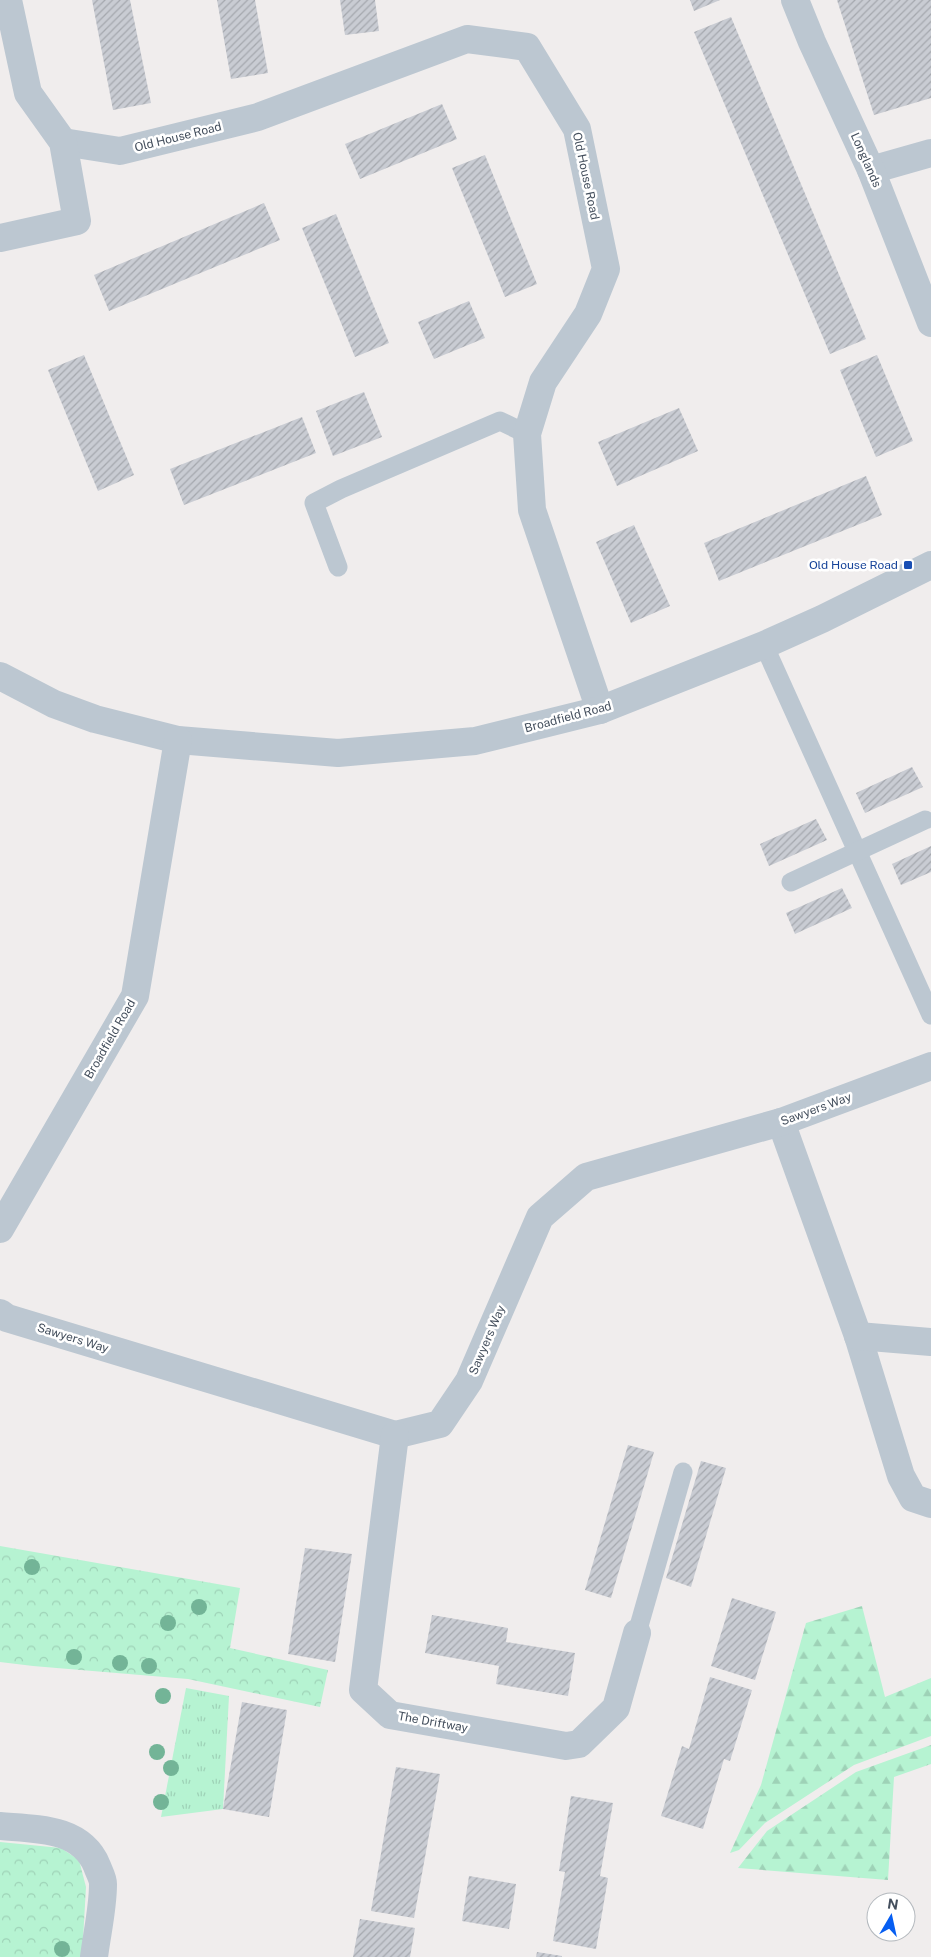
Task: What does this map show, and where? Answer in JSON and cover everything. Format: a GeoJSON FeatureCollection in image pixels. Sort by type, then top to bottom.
{"type":"FeatureCollection","features":[{"type":"Feature","properties":{"kind":"street"},"geometry":{"type":"LineString","coordinates":[[0,238],[77,221],[63,142],[28,94],[8,0]]}},
{"type":"Feature","properties":{"kind":"street","name":"Longlands"},"geometry":{"type":"LineString","coordinates":[[795,0],[812,42],[871,170],[931,323]]}},
{"type":"Feature","properties":{"kind":"street","name":"Old House Road"},"geometry":{"type":"LineString","coordinates":[[63,142],[120,151],[258,118],[467,39],[527,48],[577,129],[606,269],[588,314],[543,382],[527,434],[532,510],[600,710]]}},
{"type":"Feature","properties":{"kind":"street"},"geometry":{"type":"LineString","coordinates":[[871,170],[931,153]]}},
{"type":"Feature","properties":{"kind":"street","name":"Broadfield Road"},"geometry":{"type":"LineString","coordinates":[[0,676],[54,704],[95,719],[178,740],[338,753],[475,741],[600,710],[764,645],[931,566]]}},
{"type":"Feature","properties":{"kind":"street","name":"Broadfield Road"},"geometry":{"type":"LineString","coordinates":[[0,1229],[136,996],[178,740]]}},
{"type":"Feature","properties":{"kind":"street","name":"Sawyers Way"},"geometry":{"type":"LineString","coordinates":[[0,1312],[7,1318],[395,1435],[440,1424],[469,1381],[540,1217],[586,1177],[781,1122],[931,1066]]}},
{"type":"Feature","properties":{"kind":"street"},"geometry":{"type":"LineString","coordinates":[[781,1122],[858,1336],[901,1476],[912,1498],[931,1504]]}},
{"type":"Feature","properties":{"kind":"street"},"geometry":{"type":"LineString","coordinates":[[858,1336],[931,1342]]}},
{"type":"Feature","properties":{"kind":"street","name":"The Driftway"},"geometry":{"type":"LineString","coordinates":[[395,1435],[363,1690],[390,1715],[566,1746],[579,1744],[616,1708],[637,1633]]}},
{"type":"Feature","properties":{"kind":"street"},"geometry":{"type":"LineString","coordinates":[[0,1826],[54,1831],[70,1837],[84,1846],[93,1857],[103,1882],[94,1957]]}},
{"type":"Feature","properties":{"kind":"lane"},"geometry":{"type":"LineString","coordinates":[[338,567],[314,503],[341,489],[500,421],[527,434]]}},
{"type":"Feature","properties":{"kind":"lane"},"geometry":{"type":"LineString","coordinates":[[764,645],[931,1015]]}},
{"type":"Feature","properties":{"kind":"lane"},"geometry":{"type":"LineString","coordinates":[[791,882],[925,820]]}},
{"type":"Feature","properties":{"kind":"lane"},"geometry":{"type":"LineString","coordinates":[[637,1633],[683,1472]]}},
{"type":"Feature","properties":{"kind":"green space"},"geometry":{"type":"Polygon","coordinates":[[[0,1546],[240,1588],[230,1648],[328,1670],[320,1707],[188,1679],[0,1662],[0,1546]]]}},
{"type":"Feature","properties":{"kind":"green space"},"geometry":{"type":"Polygon","coordinates":[[[862,1606],[885,1697],[931,1678],[931,1736],[854,1765],[765,1823],[739,1850],[730,1853],[761,1785],[806,1623],[862,1606]]]}},
{"type":"Feature","properties":{"kind":"green space"},"geometry":{"type":"Polygon","coordinates":[[[186,1688],[229,1696],[223,1809],[161,1817],[186,1688]]]}},
{"type":"Feature","properties":{"kind":"green space"},"geometry":{"type":"Polygon","coordinates":[[[931,1745],[931,1764],[894,1777],[888,1880],[738,1868],[767,1831],[856,1772],[931,1745]]]}},
{"type":"Feature","properties":{"kind":"green space"},"geometry":{"type":"Polygon","coordinates":[[[0,1842],[61,1848],[79,1860],[86,1887],[82,1957],[0,1957],[0,1842]]]}},
{"type":"Feature","properties":{"kind":"building"},"geometry":{"type":"Polygon","coordinates":[[[92,0],[130,0],[151,103],[113,110],[92,0]]]}},
{"type":"Feature","properties":{"kind":"building"},"geometry":{"type":"Polygon","coordinates":[[[217,0],[255,0],[268,73],[231,79],[217,0]]]}},
{"type":"Feature","properties":{"kind":"building"},"geometry":{"type":"Polygon","coordinates":[[[340,0],[375,0],[379,31],[345,35],[340,0]]]}},
{"type":"Feature","properties":{"kind":"building"},"geometry":{"type":"Polygon","coordinates":[[[690,0],[720,0],[694,11],[690,0]]]}},
{"type":"Feature","properties":{"kind":"building"},"geometry":{"type":"Polygon","coordinates":[[[837,0],[931,0],[931,98],[874,115],[837,0]]]}},
{"type":"Feature","properties":{"kind":"building"},"geometry":{"type":"Polygon","coordinates":[[[731,17],[866,339],[830,354],[694,32],[731,17]]]}},
{"type":"Feature","properties":{"kind":"building"},"geometry":{"type":"Polygon","coordinates":[[[442,104],[457,139],[360,179],[345,144],[442,104]]]}},
{"type":"Feature","properties":{"kind":"building"},"geometry":{"type":"Polygon","coordinates":[[[485,155],[537,284],[505,297],[452,168],[485,155]]]}},
{"type":"Feature","properties":{"kind":"building"},"geometry":{"type":"Polygon","coordinates":[[[264,203],[280,240],[109,311],[94,275],[264,203]]]}},
{"type":"Feature","properties":{"kind":"building"},"geometry":{"type":"Polygon","coordinates":[[[336,214],[389,343],[355,357],[302,228],[336,214]]]}},
{"type":"Feature","properties":{"kind":"building"},"geometry":{"type":"Polygon","coordinates":[[[469,301],[485,338],[434,359],[418,322],[469,301]]]}},
{"type":"Feature","properties":{"kind":"building"},"geometry":{"type":"Polygon","coordinates":[[[84,355],[134,475],[98,491],[48,370],[84,355]]]}},
{"type":"Feature","properties":{"kind":"building"},"geometry":{"type":"Polygon","coordinates":[[[877,355],[913,441],[876,457],[840,370],[877,355]]]}},
{"type":"Feature","properties":{"kind":"building"},"geometry":{"type":"Polygon","coordinates":[[[364,392],[382,437],[333,456],[316,411],[364,392]]]}},
{"type":"Feature","properties":{"kind":"building"},"geometry":{"type":"Polygon","coordinates":[[[679,408],[698,451],[617,486],[598,442],[679,408]]]}},
{"type":"Feature","properties":{"kind":"building"},"geometry":{"type":"Polygon","coordinates":[[[302,417],[316,453],[184,505],[170,469],[302,417]]]}},
{"type":"Feature","properties":{"kind":"building"},"geometry":{"type":"Polygon","coordinates":[[[866,476],[882,515],[719,581],[704,543],[866,476]]]}},
{"type":"Feature","properties":{"kind":"building"},"geometry":{"type":"Polygon","coordinates":[[[634,525],[670,606],[631,623],[596,542],[634,525]]]}},
{"type":"Feature","properties":{"kind":"building"},"geometry":{"type":"Polygon","coordinates":[[[912,767],[923,787],[865,813],[856,793],[912,767]]]}},
{"type":"Feature","properties":{"kind":"building"},"geometry":{"type":"Polygon","coordinates":[[[816,819],[827,840],[769,866],[760,844],[816,819]]]}},
{"type":"Feature","properties":{"kind":"building"},"geometry":{"type":"Polygon","coordinates":[[[931,846],[931,872],[901,885],[892,864],[931,846]]]}},
{"type":"Feature","properties":{"kind":"building"},"geometry":{"type":"Polygon","coordinates":[[[842,888],[852,908],[795,934],[786,913],[842,888]]]}},
{"type":"Feature","properties":{"kind":"building"},"geometry":{"type":"Polygon","coordinates":[[[628,1445],[654,1452],[611,1598],[585,1590],[628,1445]]]}},
{"type":"Feature","properties":{"kind":"building"},"geometry":{"type":"Polygon","coordinates":[[[701,1461],[726,1468],[691,1587],[666,1578],[701,1461]]]}},
{"type":"Feature","properties":{"kind":"building"},"geometry":{"type":"Polygon","coordinates":[[[305,1548],[352,1554],[335,1662],[288,1654],[305,1548]]]}},
{"type":"Feature","properties":{"kind":"building"},"geometry":{"type":"Polygon","coordinates":[[[732,1598],[776,1612],[755,1680],[711,1666],[732,1598]]]}},
{"type":"Feature","properties":{"kind":"building"},"geometry":{"type":"Polygon","coordinates":[[[432,1615],[508,1628],[506,1642],[575,1653],[568,1696],[496,1684],[499,1666],[425,1653],[432,1615]]]}},
{"type":"Feature","properties":{"kind":"building"},"geometry":{"type":"Polygon","coordinates":[[[710,1677],[752,1690],[730,1761],[724,1759],[703,1829],[661,1816],[682,1746],[689,1749],[710,1677]]]}},
{"type":"Feature","properties":{"kind":"building"},"geometry":{"type":"Polygon","coordinates":[[[242,1702],[287,1710],[269,1817],[223,1809],[242,1702]]]}},
{"type":"Feature","properties":{"kind":"building"},"geometry":{"type":"Polygon","coordinates":[[[396,1767],[440,1774],[414,1918],[371,1911],[396,1767]]]}},
{"type":"Feature","properties":{"kind":"building"},"geometry":{"type":"Polygon","coordinates":[[[571,1796],[613,1803],[600,1876],[608,1878],[596,1949],[553,1941],[565,1872],[559,1871],[571,1796]]]}},
{"type":"Feature","properties":{"kind":"building"},"geometry":{"type":"Polygon","coordinates":[[[469,1876],[516,1884],[509,1929],[462,1921],[469,1876]]]}},
{"type":"Feature","properties":{"kind":"building"},"geometry":{"type":"Polygon","coordinates":[[[360,1919],[415,1928],[410,1957],[353,1957],[360,1919]]]}},
{"type":"Feature","properties":{"kind":"building"},"geometry":{"type":"Polygon","coordinates":[[[537,1952],[562,1956],[562,1957],[536,1957],[537,1952]]]}},
{"type":"Feature","properties":{"kind":"place","name":"Old House Road"},"geometry":{"type":"Point","coordinates":[908,565]}}]}
